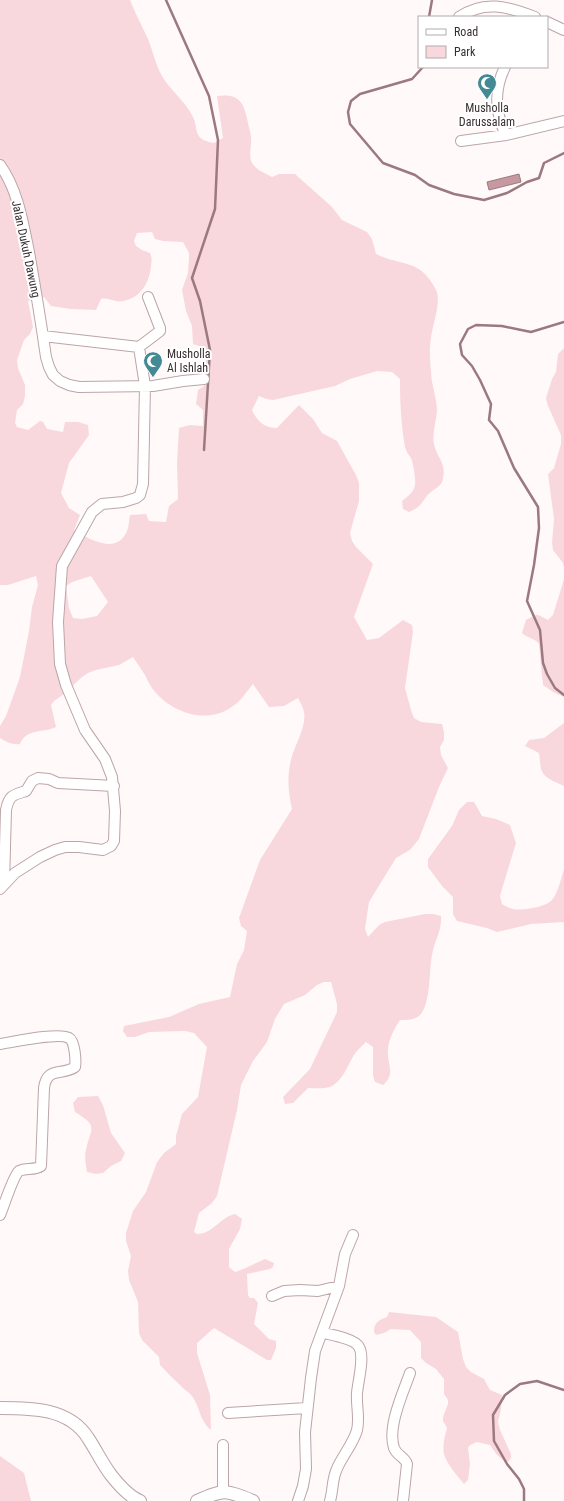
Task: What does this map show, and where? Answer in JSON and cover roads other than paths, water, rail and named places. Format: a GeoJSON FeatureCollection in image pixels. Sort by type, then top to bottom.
{"type":"FeatureCollection","features":[{"type":"Feature","properties":{"kind":"street"},"geometry":{"type":"LineString","coordinates":[[461,16],[479,3],[489,2],[512,8],[532,16]]}},
{"type":"Feature","properties":{"kind":"street"},"geometry":{"type":"LineString","coordinates":[[548,22],[564,30]]}},
{"type":"Feature","properties":{"kind":"street"},"geometry":{"type":"LineString","coordinates":[[505,68],[498,86],[497,103],[500,124],[506,135]]}},
{"type":"Feature","properties":{"kind":"street"},"geometry":{"type":"LineString","coordinates":[[462,140],[506,135],[564,121]]}},
{"type":"Feature","properties":{"kind":"street","name":"Jalan Dukuh Dawung"},"geometry":{"type":"LineString","coordinates":[[0,165],[12,188],[24,225],[43,336],[49,367],[53,375],[60,381],[69,385],[92,388],[145,386],[204,379]]}},
{"type":"Feature","properties":{"kind":"street"},"geometry":{"type":"LineString","coordinates":[[43,336],[139,347],[160,331],[148,297]]}},
{"type":"Feature","properties":{"kind":"street"},"geometry":{"type":"LineString","coordinates":[[2,887],[15,873],[40,857],[55,850],[79,847],[103,850],[111,846],[114,841],[115,811],[114,786],[112,777],[105,759],[85,730],[66,685],[60,664],[58,622],[62,566],[92,512],[102,504],[123,502],[136,498],[140,495],[143,489],[145,386],[139,347]]}},
{"type":"Feature","properties":{"kind":"street"},"geometry":{"type":"LineString","coordinates":[[2,887],[6,810],[12,796],[26,791],[32,781],[38,778],[49,779],[58,783],[66,784],[114,786]]}},
{"type":"Feature","properties":{"kind":"street"},"geometry":{"type":"LineString","coordinates":[[0,1044],[55,1036],[65,1036],[72,1040],[76,1060],[75,1067],[71,1070],[57,1072],[48,1077],[46,1080],[44,1088],[41,1166],[38,1168],[23,1169],[16,1175],[0,1215]]}},
{"type":"Feature","properties":{"kind":"street"},"geometry":{"type":"LineString","coordinates":[[298,1501],[303,1486],[306,1469],[305,1432],[315,1351],[323,1333],[339,1286],[343,1260],[353,1235]]}},
{"type":"Feature","properties":{"kind":"street"},"geometry":{"type":"LineString","coordinates":[[272,1296],[284,1291],[318,1291],[339,1286]]}},
{"type":"Feature","properties":{"kind":"street"},"geometry":{"type":"LineString","coordinates":[[323,1333],[355,1343],[359,1347],[361,1358],[357,1393],[357,1429],[336,1469],[333,1492],[330,1501]]}},
{"type":"Feature","properties":{"kind":"street"},"geometry":{"type":"LineString","coordinates":[[403,1501],[407,1464],[406,1460],[396,1452],[393,1440],[397,1411],[410,1373]]}},
{"type":"Feature","properties":{"kind":"street"},"geometry":{"type":"LineString","coordinates":[[0,1408],[50,1411],[70,1420],[83,1431],[114,1480],[128,1493],[140,1501]]}},
{"type":"Feature","properties":{"kind":"street"},"geometry":{"type":"LineString","coordinates":[[228,1413],[307,1408]]}},
{"type":"Feature","properties":{"kind":"street"},"geometry":{"type":"LineString","coordinates":[[222,1445],[223,1492]]}},
{"type":"Feature","properties":{"kind":"street"},"geometry":{"type":"LineString","coordinates":[[197,1501],[223,1492],[238,1495],[253,1501]]}},
{"type":"Feature","properties":{"kind":"waterway"},"geometry":{"type":"LineString","coordinates":[[166,0],[209,96],[218,140],[215,209],[192,278],[200,301],[210,350],[204,450]]}},
{"type":"Feature","properties":{"kind":"waterway"},"geometry":{"type":"LineString","coordinates":[[429,16],[432,0]]}},
{"type":"Feature","properties":{"kind":"waterway"},"geometry":{"type":"LineString","coordinates":[[422,68],[412,79],[360,94],[351,101],[348,112],[350,124],[383,163],[415,175],[429,185],[454,194],[484,200],[507,193],[527,182],[539,178],[544,163],[564,153]]}},
{"type":"Feature","properties":{"kind":"waterway"},"geometry":{"type":"LineString","coordinates":[[564,322],[531,332],[502,326],[476,325],[468,329],[460,344],[462,355],[472,366],[491,404],[489,420],[498,431],[514,468],[538,507],[539,528],[527,601],[540,630],[543,663],[547,674],[555,688],[564,695]]}},
{"type":"Feature","properties":{"kind":"waterway"},"geometry":{"type":"LineString","coordinates":[[524,1501],[524,1489],[494,1441],[493,1415],[505,1395],[520,1384],[537,1381],[564,1390]]}},
{"type":"Feature","properties":{"kind":"place","name":"Musholla Darussalam"},"geometry":{"type":"Point","coordinates":[487,100]}},
{"type":"Feature","properties":{"kind":"place","name":"Musholla Al Ishlah"},"geometry":{"type":"Point","coordinates":[153,378]}}]}
